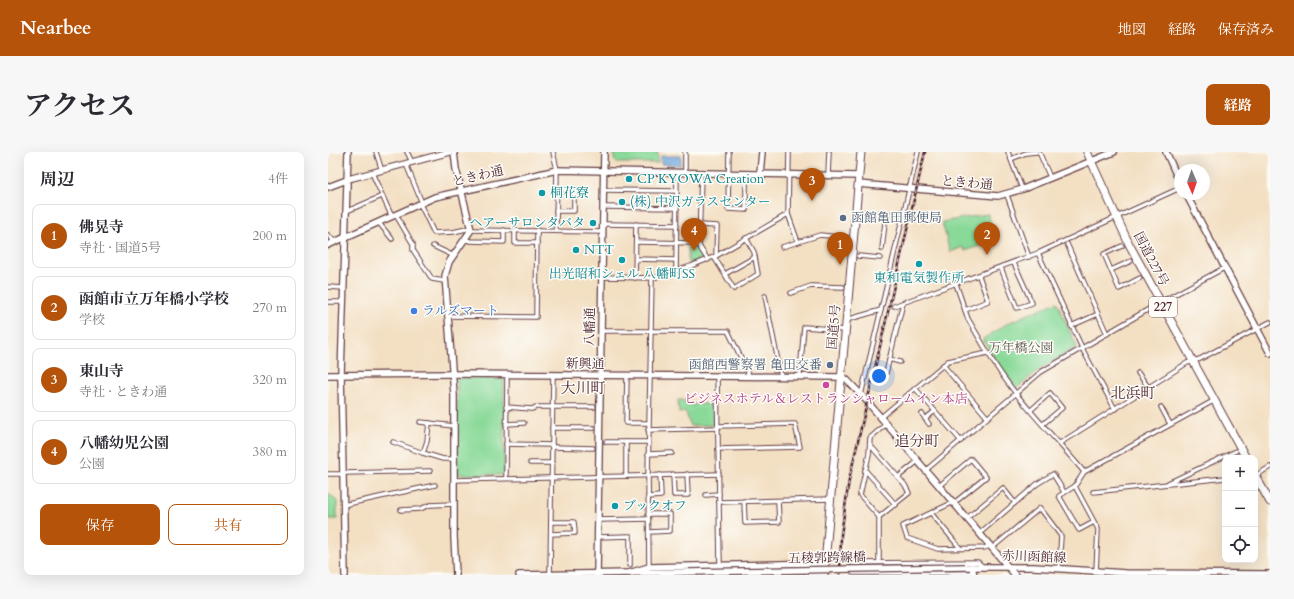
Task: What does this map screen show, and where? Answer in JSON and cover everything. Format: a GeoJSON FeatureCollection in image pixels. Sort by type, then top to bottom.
{"type":"FeatureCollection","features":[{"type":"Feature","properties":{"kind":"highway","name":"国道5号"},"geometry":{"type":"LineString","coordinates":[[824,575],[861,152]]}},
{"type":"Feature","properties":{"kind":"highway","name":"国道227号"},"geometry":{"type":"LineString","coordinates":[[1087,152],[1116,218],[1160,302],[1194,361],[1244,455]]}},
{"type":"Feature","properties":{"kind":"highway"},"geometry":{"type":"LineString","coordinates":[[1258,480],[1270,502]]}},
{"type":"Feature","properties":{"kind":"street"},"geometry":{"type":"LineString","coordinates":[[345,575],[345,473],[341,374],[348,152]]}},
{"type":"Feature","properties":{"kind":"street"},"geometry":{"type":"LineString","coordinates":[[376,152],[382,171]]}},
{"type":"Feature","properties":{"kind":"street"},"geometry":{"type":"LineString","coordinates":[[407,152],[421,204],[434,233],[471,229],[603,232]]}},
{"type":"Feature","properties":{"kind":"street"},"geometry":{"type":"LineString","coordinates":[[328,187],[446,152]]}},
{"type":"Feature","properties":{"kind":"street"},"geometry":{"type":"LineString","coordinates":[[454,152],[461,191],[471,229],[466,240],[449,262],[444,281],[452,374],[456,575]]}},
{"type":"Feature","properties":{"kind":"street"},"geometry":{"type":"LineString","coordinates":[[553,152],[557,170],[556,231]]}},
{"type":"Feature","properties":{"kind":"street","name":"八幡通"},"geometry":{"type":"LineString","coordinates":[[597,574],[604,152]]}},
{"type":"Feature","properties":{"kind":"street"},"geometry":{"type":"LineString","coordinates":[[685,152],[685,172]]}},
{"type":"Feature","properties":{"kind":"street"},"geometry":{"type":"LineString","coordinates":[[729,152],[728,210],[746,210],[746,173]]}},
{"type":"Feature","properties":{"kind":"street"},"geometry":{"type":"LineString","coordinates":[[760,173],[762,152]]}},
{"type":"Feature","properties":{"kind":"street"},"geometry":{"type":"LineString","coordinates":[[789,152],[788,214],[798,242]]}},
{"type":"Feature","properties":{"kind":"street"},"geometry":{"type":"LineString","coordinates":[[828,152],[828,175]]}},
{"type":"Feature","properties":{"kind":"street"},"geometry":{"type":"LineString","coordinates":[[861,395],[918,152]]}},
{"type":"Feature","properties":{"kind":"street"},"geometry":{"type":"LineString","coordinates":[[1008,152],[1021,186]]}},
{"type":"Feature","properties":{"kind":"street"},"geometry":{"type":"LineString","coordinates":[[1011,159],[1026,153],[1036,152]]}},
{"type":"Feature","properties":{"kind":"street"},"geometry":{"type":"LineString","coordinates":[[1039,152],[1049,175]]}},
{"type":"Feature","properties":{"kind":"street","name":"ときわ通"},"geometry":{"type":"LineString","coordinates":[[858,184],[989,196],[1007,195],[1114,152]]}},
{"type":"Feature","properties":{"kind":"street"},"geometry":{"type":"LineString","coordinates":[[1166,152],[1174,170]]}},
{"type":"Feature","properties":{"kind":"street","name":"ときわ通"},"geometry":{"type":"LineString","coordinates":[[328,245],[435,197],[557,170],[729,172],[859,176]]}},
{"type":"Feature","properties":{"kind":"street"},"geometry":{"type":"LineString","coordinates":[[676,271],[677,172]]}},
{"type":"Feature","properties":{"kind":"street"},"geometry":{"type":"LineString","coordinates":[[701,172],[699,243],[708,260]]}},
{"type":"Feature","properties":{"kind":"street"},"geometry":{"type":"LineString","coordinates":[[372,174],[382,196],[413,244],[413,250],[432,279],[444,281]]}},
{"type":"Feature","properties":{"kind":"street"},"geometry":{"type":"LineString","coordinates":[[556,211],[574,211],[574,190],[557,190]]}},
{"type":"Feature","properties":{"kind":"street"},"geometry":{"type":"LineString","coordinates":[[604,190],[677,191]]}},
{"type":"Feature","properties":{"kind":"street"},"geometry":{"type":"LineString","coordinates":[[894,306],[1038,254],[1174,191]]}},
{"type":"Feature","properties":{"kind":"street"},"geometry":{"type":"LineString","coordinates":[[1007,195],[1029,257]]}},
{"type":"Feature","properties":{"kind":"street"},"geometry":{"type":"LineString","coordinates":[[347,211],[382,196]]}},
{"type":"Feature","properties":{"kind":"street"},"geometry":{"type":"LineString","coordinates":[[1189,200],[1270,352]]}},
{"type":"Feature","properties":{"kind":"street"},"geometry":{"type":"LineString","coordinates":[[604,207],[677,208]]}},
{"type":"Feature","properties":{"kind":"street"},"geometry":{"type":"LineString","coordinates":[[862,212],[903,215]]}},
{"type":"Feature","properties":{"kind":"street"},"geometry":{"type":"LineString","coordinates":[[602,277],[652,278],[676,271],[708,260],[788,214]]}},
{"type":"Feature","properties":{"kind":"street"},"geometry":{"type":"LineString","coordinates":[[882,249],[886,214]]}},
{"type":"Feature","properties":{"kind":"street"},"geometry":{"type":"LineString","coordinates":[[379,223],[392,239]]}},
{"type":"Feature","properties":{"kind":"street"},"geometry":{"type":"LineString","coordinates":[[603,224],[677,225]]}},
{"type":"Feature","properties":{"kind":"street"},"geometry":{"type":"LineString","coordinates":[[635,278],[636,224]]}},
{"type":"Feature","properties":{"kind":"street"},"geometry":{"type":"LineString","coordinates":[[700,225],[717,226],[715,256],[734,289],[758,274],[755,257],[746,238]]}},
{"type":"Feature","properties":{"kind":"street"},"geometry":{"type":"LineString","coordinates":[[466,240],[504,242],[504,230]]}},
{"type":"Feature","properties":{"kind":"street"},"geometry":{"type":"LineString","coordinates":[[515,230],[515,243],[537,244]]}},
{"type":"Feature","properties":{"kind":"street"},"geometry":{"type":"LineString","coordinates":[[446,316],[536,317],[537,230]]}},
{"type":"Feature","properties":{"kind":"street"},"geometry":{"type":"LineString","coordinates":[[328,235],[335,242]]}},
{"type":"Feature","properties":{"kind":"street"},"geometry":{"type":"LineString","coordinates":[[782,248],[820,235],[848,238]]}},
{"type":"Feature","properties":{"kind":"street"},"geometry":{"type":"LineString","coordinates":[[636,242],[699,243]]}},
{"type":"Feature","properties":{"kind":"street"},"geometry":{"type":"LineString","coordinates":[[1067,244],[1107,334]]}},
{"type":"Feature","properties":{"kind":"street"},"geometry":{"type":"LineString","coordinates":[[433,246],[454,256]]}},
{"type":"Feature","properties":{"kind":"street"},"geometry":{"type":"LineString","coordinates":[[1122,246],[1104,254],[1119,289],[1140,278]]}},
{"type":"Feature","properties":{"kind":"street"},"geometry":{"type":"LineString","coordinates":[[1038,254],[1082,348],[1115,409]]}},
{"type":"Feature","properties":{"kind":"street"},"geometry":{"type":"LineString","coordinates":[[858,256],[880,258]]}},
{"type":"Feature","properties":{"kind":"street"},"geometry":{"type":"LineString","coordinates":[[725,274],[755,257]]}},
{"type":"Feature","properties":{"kind":"street"},"geometry":{"type":"LineString","coordinates":[[636,259],[676,260]]}},
{"type":"Feature","properties":{"kind":"street"},"geometry":{"type":"LineString","coordinates":[[1111,270],[1131,261]]}},
{"type":"Feature","properties":{"kind":"street"},"geometry":{"type":"LineString","coordinates":[[1001,268],[1017,308],[1032,303],[1014,263]]}},
{"type":"Feature","properties":{"kind":"street"},"geometry":{"type":"LineString","coordinates":[[926,470],[1041,372],[1160,302],[1226,267]]}},
{"type":"Feature","properties":{"kind":"street"},"geometry":{"type":"LineString","coordinates":[[965,310],[988,301],[979,276]]}},
{"type":"Feature","properties":{"kind":"street"},"geometry":{"type":"LineString","coordinates":[[649,567],[648,423],[652,278]]}},
{"type":"Feature","properties":{"kind":"street"},"geometry":{"type":"LineString","coordinates":[[956,284],[968,319],[997,369],[1084,472]]}},
{"type":"Feature","properties":{"kind":"street"},"geometry":{"type":"LineString","coordinates":[[791,293],[811,286],[843,287]]}},
{"type":"Feature","properties":{"kind":"street"},"geometry":{"type":"LineString","coordinates":[[328,287],[344,288]]}},
{"type":"Feature","properties":{"kind":"street"},"geometry":{"type":"LineString","coordinates":[[765,296],[781,376]]}},
{"type":"Feature","properties":{"kind":"street"},"geometry":{"type":"LineString","coordinates":[[328,302],[344,302]]}},
{"type":"Feature","properties":{"kind":"street"},"geometry":{"type":"LineString","coordinates":[[886,373],[903,303]]}},
{"type":"Feature","properties":{"kind":"street"},"geometry":{"type":"LineString","coordinates":[[846,320],[881,310]]}},
{"type":"Feature","properties":{"kind":"street"},"geometry":{"type":"LineString","coordinates":[[1072,326],[1098,314]]}},
{"type":"Feature","properties":{"kind":"street"},"geometry":{"type":"LineString","coordinates":[[1060,443],[1188,363],[1270,322]]}},
{"type":"Feature","properties":{"kind":"street"},"geometry":{"type":"LineString","coordinates":[[800,373],[804,327],[845,330]]}},
{"type":"Feature","properties":{"kind":"street"},"geometry":{"type":"LineString","coordinates":[[601,330],[728,331],[748,372],[748,376]]}},
{"type":"Feature","properties":{"kind":"street"},"geometry":{"type":"LineString","coordinates":[[881,417],[948,361],[988,353]]}},
{"type":"Feature","properties":{"kind":"street"},"geometry":{"type":"LineString","coordinates":[[889,360],[900,362]]}},
{"type":"Feature","properties":{"kind":"street"},"geometry":{"type":"LineString","coordinates":[[943,365],[988,417]]}},
{"type":"Feature","properties":{"kind":"street"},"geometry":{"type":"LineString","coordinates":[[1138,372],[1149,388]]}},
{"type":"Feature","properties":{"kind":"street","name":"新興通"},"geometry":{"type":"LineString","coordinates":[[328,374],[781,376],[842,378]]}},
{"type":"Feature","properties":{"kind":"street"},"geometry":{"type":"LineString","coordinates":[[506,478],[507,374]]}},
{"type":"Feature","properties":{"kind":"street"},"geometry":{"type":"LineString","coordinates":[[550,575],[553,375]]}},
{"type":"Feature","properties":{"kind":"street"},"geometry":{"type":"LineString","coordinates":[[626,376],[626,423],[648,423]]}},
{"type":"Feature","properties":{"kind":"street"},"geometry":{"type":"LineString","coordinates":[[717,376],[720,565]]}},
{"type":"Feature","properties":{"kind":"street"},"geometry":{"type":"LineString","coordinates":[[842,378],[848,380],[881,417],[1015,575]]}},
{"type":"Feature","properties":{"kind":"street"},"geometry":{"type":"LineString","coordinates":[[914,388],[961,441]]}},
{"type":"Feature","properties":{"kind":"street"},"geometry":{"type":"LineString","coordinates":[[1031,410],[1050,393],[1062,408],[1043,424]]}},
{"type":"Feature","properties":{"kind":"street"},"geometry":{"type":"LineString","coordinates":[[1094,522],[1079,530],[1059,496],[1075,486],[1084,472],[1215,400]]}},
{"type":"Feature","properties":{"kind":"street"},"geometry":{"type":"LineString","coordinates":[[506,407],[532,409],[536,407],[594,407]]}},
{"type":"Feature","properties":{"kind":"street"},"geometry":{"type":"LineString","coordinates":[[1161,407],[1170,424]]}},
{"type":"Feature","properties":{"kind":"street"},"geometry":{"type":"LineString","coordinates":[[925,419],[934,411]]}},
{"type":"Feature","properties":{"kind":"street"},"geometry":{"type":"LineString","coordinates":[[922,414],[929,424]]}},
{"type":"Feature","properties":{"kind":"street"},"geometry":{"type":"LineString","coordinates":[[420,422],[454,426]]}},
{"type":"Feature","properties":{"kind":"street"},"geometry":{"type":"LineString","coordinates":[[423,452],[427,441],[429,423]]}},
{"type":"Feature","properties":{"kind":"street"},"geometry":{"type":"LineString","coordinates":[[506,424],[524,423]]}},
{"type":"Feature","properties":{"kind":"street"},"geometry":{"type":"LineString","coordinates":[[648,430],[795,424],[800,447],[718,449]]}},
{"type":"Feature","properties":{"kind":"street"},"geometry":{"type":"LineString","coordinates":[[879,562],[879,517],[860,495],[870,445],[870,438],[886,424]]}},
{"type":"Feature","properties":{"kind":"street"},"geometry":{"type":"LineString","coordinates":[[552,428],[594,428]]}},
{"type":"Feature","properties":{"kind":"street"},"geometry":{"type":"LineString","coordinates":[[393,442],[443,459],[454,459]]}},
{"type":"Feature","properties":{"kind":"street"},"geometry":{"type":"LineString","coordinates":[[606,442],[648,442]]}},
{"type":"Feature","properties":{"kind":"street"},"geometry":{"type":"LineString","coordinates":[[626,442],[626,476]]}},
{"type":"Feature","properties":{"kind":"street"},"geometry":{"type":"LineString","coordinates":[[506,444],[593,448]]}},
{"type":"Feature","properties":{"kind":"street"},"geometry":{"type":"LineString","coordinates":[[870,445],[898,477],[909,493],[896,505],[879,517]]}},
{"type":"Feature","properties":{"kind":"street"},"geometry":{"type":"LineString","coordinates":[[1226,455],[1236,450]]}},
{"type":"Feature","properties":{"kind":"street"},"geometry":{"type":"LineString","coordinates":[[648,454],[672,454]]}},
{"type":"Feature","properties":{"kind":"street"},"geometry":{"type":"LineString","coordinates":[[1165,484],[1222,457]]}},
{"type":"Feature","properties":{"kind":"street"},"geometry":{"type":"LineString","coordinates":[[939,486],[971,459],[986,477],[954,502],[903,526],[907,538],[938,549],[991,547],[1040,508],[1061,536],[1059,568]]}},
{"type":"Feature","properties":{"kind":"street"},"geometry":{"type":"LineString","coordinates":[[898,477],[918,460]]}},
{"type":"Feature","properties":{"kind":"street"},"geometry":{"type":"LineString","coordinates":[[530,463],[552,463]]}},
{"type":"Feature","properties":{"kind":"street"},"geometry":{"type":"LineString","coordinates":[[1258,473],[1270,467]]}},
{"type":"Feature","properties":{"kind":"street"},"geometry":{"type":"LineString","coordinates":[[865,470],[896,505]]}},
{"type":"Feature","properties":{"kind":"street"},"geometry":{"type":"LineString","coordinates":[[328,474],[430,471]]}},
{"type":"Feature","properties":{"kind":"street"},"geometry":{"type":"LineString","coordinates":[[673,474],[674,495],[688,495],[687,474]]}},
{"type":"Feature","properties":{"kind":"street"},"geometry":{"type":"LineString","coordinates":[[454,480],[719,474]]}},
{"type":"Feature","properties":{"kind":"street"},"geometry":{"type":"LineString","coordinates":[[980,534],[1053,474],[1064,492]]}},
{"type":"Feature","properties":{"kind":"street"},"geometry":{"type":"LineString","coordinates":[[648,497],[661,496],[660,475]]}},
{"type":"Feature","properties":{"kind":"street"},"geometry":{"type":"LineString","coordinates":[[1093,492],[1222,478]]}},
{"type":"Feature","properties":{"kind":"street"},"geometry":{"type":"LineString","coordinates":[[344,505],[434,485]]}},
{"type":"Feature","properties":{"kind":"street"},"geometry":{"type":"LineString","coordinates":[[1075,486],[1098,529],[1096,571]]}},
{"type":"Feature","properties":{"kind":"street"},"geometry":{"type":"LineString","coordinates":[[967,518],[1003,488],[1016,503]]}},
{"type":"Feature","properties":{"kind":"street"},"geometry":{"type":"LineString","coordinates":[[706,495],[719,494]]}},
{"type":"Feature","properties":{"kind":"street"},"geometry":{"type":"LineString","coordinates":[[719,502],[831,499]]}},
{"type":"Feature","properties":{"kind":"street"},"geometry":{"type":"LineString","coordinates":[[744,501],[745,523],[779,522],[778,501]]}},
{"type":"Feature","properties":{"kind":"street"},"geometry":{"type":"LineString","coordinates":[[401,510],[420,509],[430,505],[454,504]]}},
{"type":"Feature","properties":{"kind":"street"},"geometry":{"type":"LineString","coordinates":[[931,513],[960,548]]}},
{"type":"Feature","properties":{"kind":"street"},"geometry":{"type":"LineString","coordinates":[[598,520],[670,514],[670,531],[649,532]]}},
{"type":"Feature","properties":{"kind":"street"},"geometry":{"type":"LineString","coordinates":[[551,522],[574,522],[575,533],[551,534]]}},
{"type":"Feature","properties":{"kind":"street"},"geometry":{"type":"LineString","coordinates":[[598,537],[630,536],[630,565]]}},
{"type":"Feature","properties":{"kind":"street"},"geometry":{"type":"LineString","coordinates":[[973,572],[853,574],[853,563],[978,562],[983,567]]}},
{"type":"Feature","properties":{"kind":"street"},"geometry":{"type":"LineString","coordinates":[[629,573],[649,567],[825,563]]}},
{"type":"Feature","properties":{"kind":"street","name":"赤川函館線"},"geometry":{"type":"LineString","coordinates":[[965,567],[973,572],[983,567],[1009,567],[1059,568],[1136,574],[1270,574]]}},
{"type":"Feature","properties":{"kind":"street","name":"五稜郭跨線橋"},"geometry":{"type":"LineString","coordinates":[[659,574],[689,572],[965,567]]}},
{"type":"Feature","properties":{"kind":"street"},"geometry":{"type":"LineString","coordinates":[[519,575],[629,573],[659,574]]}},
{"type":"Feature","properties":{"kind":"street"},"geometry":{"type":"LineString","coordinates":[[807,575],[824,575]]}},
{"type":"Feature","properties":{"kind":"green space"},"geometry":{"type":"Polygon","coordinates":[[[614,152],[658,152],[658,163],[617,163],[614,159],[614,152]]]}},
{"type":"Feature","properties":{"kind":"green space"},"geometry":{"type":"Polygon","coordinates":[[[988,214],[996,240],[965,251],[963,247],[950,252],[942,222],[988,214]]]}},
{"type":"Feature","properties":{"kind":"green space"},"geometry":{"type":"Polygon","coordinates":[[[688,245],[696,246],[703,256],[702,259],[688,264],[688,245]]]}},
{"type":"Feature","properties":{"kind":"green space","name":"万年橋公園"},"geometry":{"type":"Polygon","coordinates":[[[1057,302],[1077,347],[1040,369],[1017,388],[999,366],[983,339],[1008,323],[1057,302]]]}},
{"type":"Feature","properties":{"kind":"green space"},"geometry":{"type":"Polygon","coordinates":[[[457,379],[504,380],[504,473],[502,475],[458,474],[457,379]]]}},
{"type":"Feature","properties":{"kind":"green space"},"geometry":{"type":"Polygon","coordinates":[[[678,400],[683,400],[690,405],[714,403],[714,423],[712,425],[690,426],[686,412],[679,413],[678,400]]]}},
{"type":"Feature","properties":{"kind":"green space"},"geometry":{"type":"Polygon","coordinates":[[[328,493],[337,501],[337,519],[328,519],[328,493]]]}},
{"type":"Feature","properties":{"kind":"water"},"geometry":{"type":"Polygon","coordinates":[[[661,156],[681,156],[681,165],[661,164],[661,156]]]}},
{"type":"Feature","properties":{"kind":"railway"},"geometry":{"type":"LineString","coordinates":[[840,575],[841,535],[849,480],[925,152]]}},
{"type":"Feature","properties":{"kind":"place","name":"CP KYOWA Creation"},"geometry":{"type":"Point","coordinates":[629,179]}},
{"type":"Feature","properties":{"kind":"place","name":"桐花寮"},"geometry":{"type":"Point","coordinates":[542,193]}},
{"type":"Feature","properties":{"kind":"place","name":"東山寺"},"geometry":{"type":"Point","coordinates":[812,201]}},
{"type":"Feature","properties":{"kind":"place","name":"(株) 中沢ガラスセンター"},"geometry":{"type":"Point","coordinates":[622,202]}},
{"type":"Feature","properties":{"kind":"place","name":"函館亀田郵便局"},"geometry":{"type":"Point","coordinates":[843,218]}},
{"type":"Feature","properties":{"kind":"place","name":"ヘアーサロンタバタ"},"geometry":{"type":"Point","coordinates":[593,223]}},
{"type":"Feature","properties":{"kind":"place","name":"NTT"},"geometry":{"type":"Point","coordinates":[576,250]}},
{"type":"Feature","properties":{"kind":"place","name":"八幡幼児公園"},"geometry":{"type":"Point","coordinates":[694,251]}},
{"type":"Feature","properties":{"kind":"place","name":"函館市立万年橋小学校"},"geometry":{"type":"Point","coordinates":[987,255]}},
{"type":"Feature","properties":{"kind":"place","name":"出光昭和シェル 八幡町SS"},"geometry":{"type":"Point","coordinates":[622,260]}},
{"type":"Feature","properties":{"kind":"place","name":"東和電気製作所"},"geometry":{"type":"Point","coordinates":[919,264]}},
{"type":"Feature","properties":{"kind":"place","name":"佛晃寺"},"geometry":{"type":"Point","coordinates":[840,265]}},
{"type":"Feature","properties":{"kind":"place","name":"ラルズマート"},"geometry":{"type":"Point","coordinates":[414,311]}},
{"type":"Feature","properties":{"kind":"place","name":"函館西警察署 亀田交番"},"geometry":{"type":"Point","coordinates":[830,365]}},
{"type":"Feature","properties":{"kind":"place","name":"ビジネスホテル＆レストランシャロームイン本店"},"geometry":{"type":"Point","coordinates":[826,385]}},
{"type":"Feature","properties":{"kind":"place","name":"ブックオフ"},"geometry":{"type":"Point","coordinates":[615,506]}},
{"type":"Feature","properties":{"kind":"district","name":"大川町"},"geometry":{"type":"Point","coordinates":[583,388]}},
{"type":"Feature","properties":{"kind":"district","name":"北浜町"},"geometry":{"type":"Point","coordinates":[1133,393]}},
{"type":"Feature","properties":{"kind":"district","name":"追分町"},"geometry":{"type":"Point","coordinates":[917,441]}}]}
